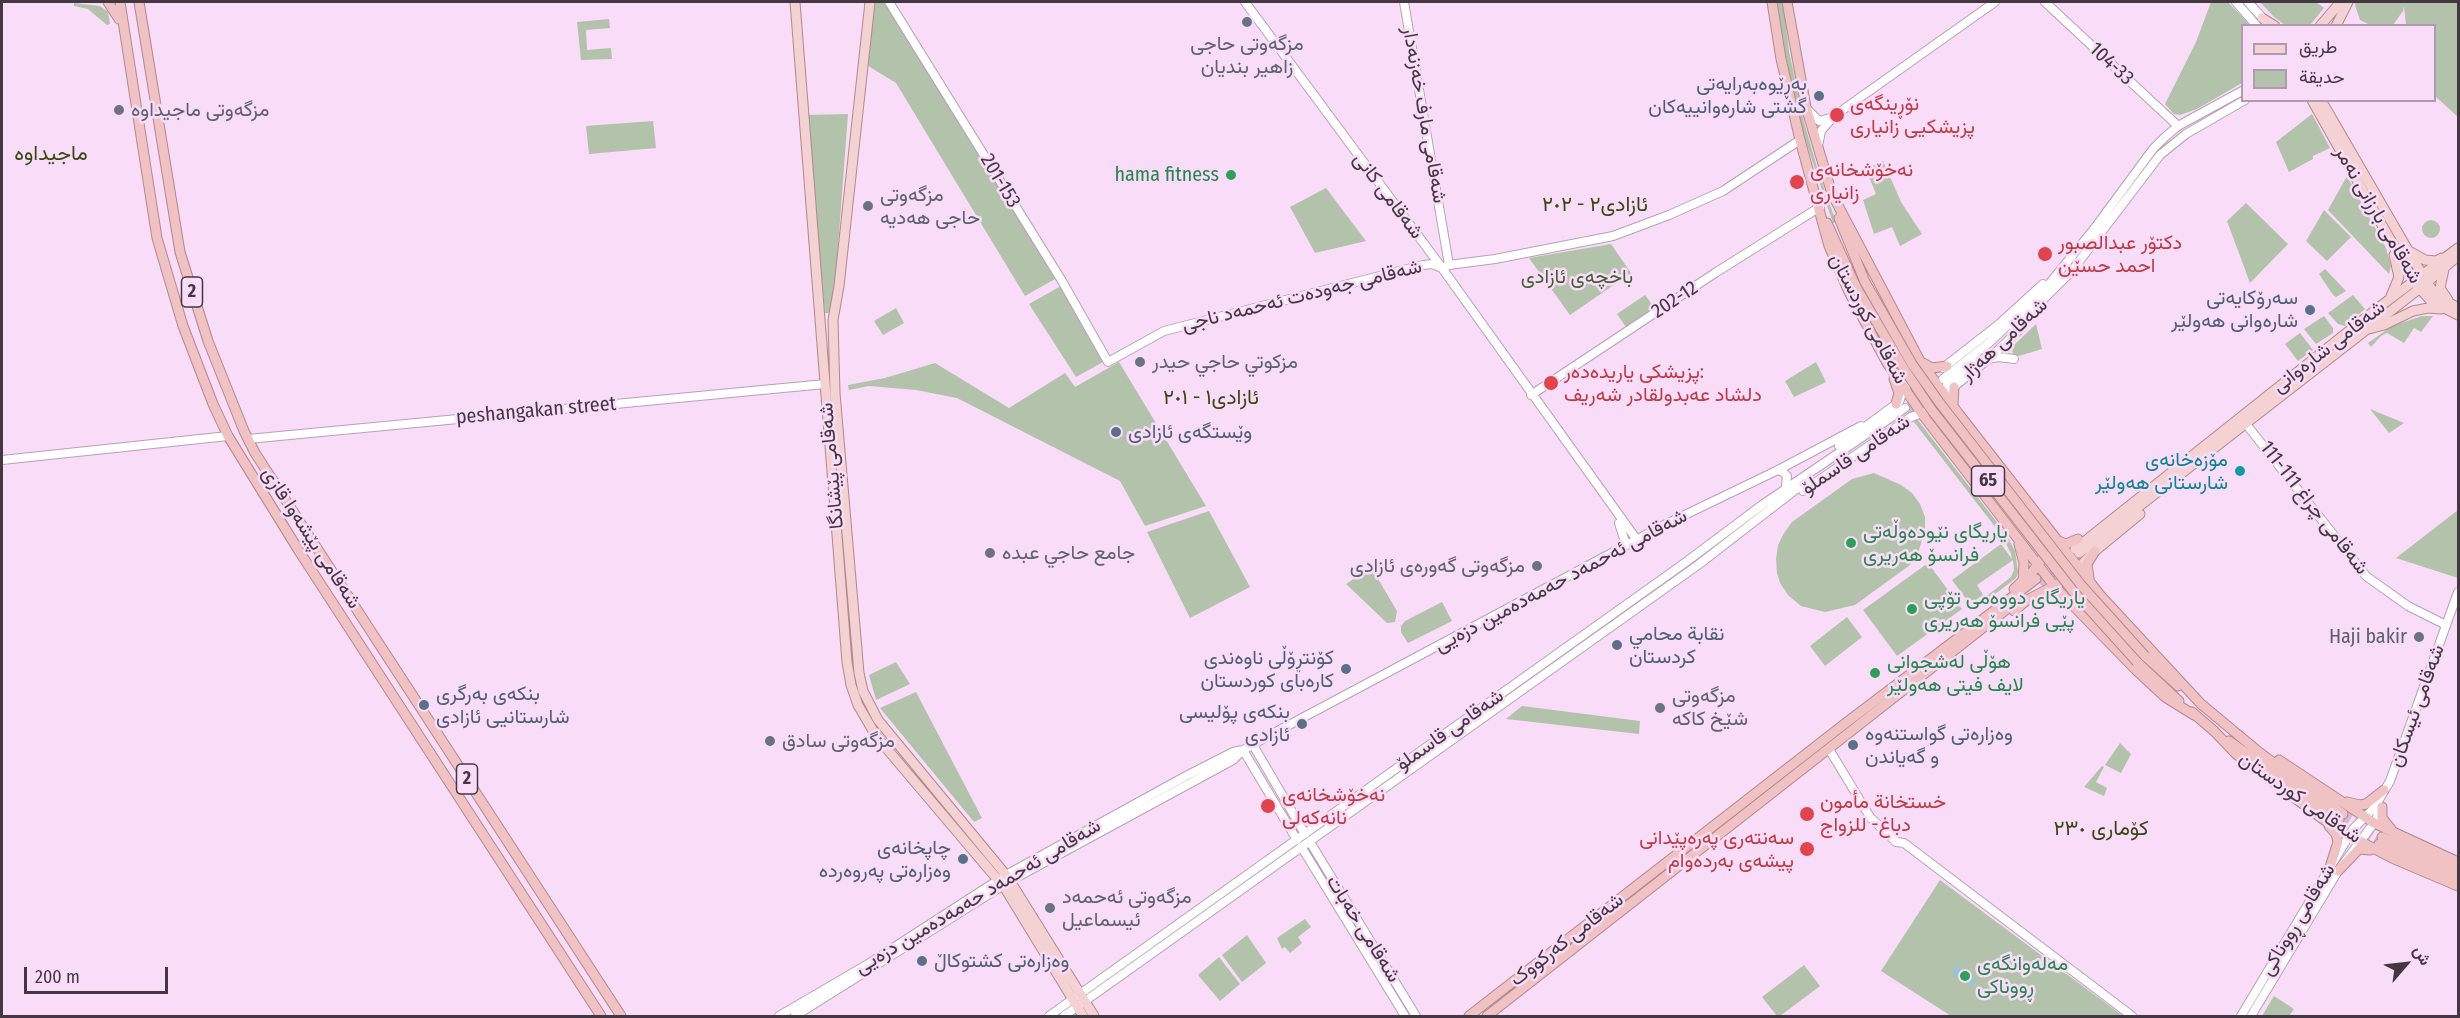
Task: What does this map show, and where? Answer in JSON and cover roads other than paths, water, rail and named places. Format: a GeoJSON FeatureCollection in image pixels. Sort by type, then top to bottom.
{"type":"FeatureCollection","features":[{"type":"Feature","properties":{"kind":"highway"},"geometry":{"type":"LineString","coordinates":[[108,2],[123,27]]}},
{"type":"Feature","properties":{"kind":"highway","name":"شەقامی پێشەوا قازی"},"geometry":{"type":"LineString","coordinates":[[120,2],[157,238],[183,326],[228,436],[312,572],[601,1017]]}},
{"type":"Feature","properties":{"kind":"highway"},"geometry":{"type":"LineString","coordinates":[[132,2],[141,23]]}},
{"type":"Feature","properties":{"kind":"highway","name":"شەقامی پێشەوا قازی"},"geometry":{"type":"LineString","coordinates":[[139,2],[180,252],[213,354],[248,439],[621,1017]]}},
{"type":"Feature","properties":{"kind":"highway"},"geometry":{"type":"LineString","coordinates":[[141,23],[146,2]]}},
{"type":"Feature","properties":{"kind":"highway","name":"شەقامی کوردستان"},"geometry":{"type":"LineString","coordinates":[[1772,2],[1781,60],[1800,140],[1833,258],[1887,363],[1924,416],[2055,587],[2165,697],[2194,714]]}},
{"type":"Feature","properties":{"kind":"highway","name":"شەقامی کوردستان"},"geometry":{"type":"LineString","coordinates":[[1789,2],[1806,107],[1861,285]]}},
{"type":"Feature","properties":{"kind":"highway","name":"شەقامی کوردستان"},"geometry":{"type":"LineString","coordinates":[[1832,194],[1920,361],[1945,396],[2079,570],[2201,704]]}},
{"type":"Feature","properties":{"kind":"highway","name":"شەقامی کوردستان"},"geometry":{"type":"LineString","coordinates":[[1820,207],[1861,285],[1939,402],[2080,585],[2141,659],[2236,754],[2315,813],[2359,841],[2392,858],[2458,886]]}},
{"type":"Feature","properties":{"kind":"highway"},"geometry":{"type":"LineString","coordinates":[[195,359],[213,354]]}},
{"type":"Feature","properties":{"kind":"highway"},"geometry":{"type":"LineString","coordinates":[[1920,361],[1932,368],[1947,366]]}},
{"type":"Feature","properties":{"kind":"highway"},"geometry":{"type":"LineString","coordinates":[[1887,363],[1905,411],[1924,416]]}},
{"type":"Feature","properties":{"kind":"highway"},"geometry":{"type":"LineString","coordinates":[[1948,384],[1955,409]]}},
{"type":"Feature","properties":{"kind":"highway"},"geometry":{"type":"LineString","coordinates":[[2015,533],[2024,564],[2021,583]]}},
{"type":"Feature","properties":{"kind":"highway"},"geometry":{"type":"LineString","coordinates":[[2057,543],[2066,544],[2078,539]]}},
{"type":"Feature","properties":{"kind":"highway"},"geometry":{"type":"LineString","coordinates":[[299,551],[304,555],[309,554],[313,550],[313,542]]}},
{"type":"Feature","properties":{"kind":"highway","name":"شەقامی کەرکووک"},"geometry":{"type":"LineString","coordinates":[[1469,1017],[1635,887],[1652,879],[1829,749],[1896,691],[1918,663],[2021,583],[2057,543]]}},
{"type":"Feature","properties":{"kind":"highway"},"geometry":{"type":"LineString","coordinates":[[2095,551],[2088,560],[2086,569],[2100,595]]}},
{"type":"Feature","properties":{"kind":"highway"},"geometry":{"type":"LineString","coordinates":[[312,572],[311,564],[314,559],[319,558],[326,562]]}},
{"type":"Feature","properties":{"kind":"highway","name":"شەقامی کەرکووک"},"geometry":{"type":"LineString","coordinates":[[1896,691],[1930,675],[2027,600],[2070,579],[2079,570]]}},
{"type":"Feature","properties":{"kind":"highway","name":"شەقامی کەرکووک"},"geometry":{"type":"LineString","coordinates":[[1487,1017],[1642,895],[1652,879],[2038,581]]}},
{"type":"Feature","properties":{"kind":"highway"},"geometry":{"type":"LineString","coordinates":[[2027,600],[2052,593],[2075,609]]}},
{"type":"Feature","properties":{"kind":"highway","name":"شەقامی کوردستان"},"geometry":{"type":"LineString","coordinates":[[2141,659],[2201,704],[2341,817],[2214,731]]}},
{"type":"Feature","properties":{"kind":"highway","name":"شەقامی کوردستان"},"geometry":{"type":"LineString","coordinates":[[2235,731],[2374,823],[2458,862]]}},
{"type":"Feature","properties":{"kind":"highway"},"geometry":{"type":"LineString","coordinates":[[2339,799],[2363,805],[2376,798],[2386,788]]}},
{"type":"Feature","properties":{"kind":"highway"},"geometry":{"type":"LineString","coordinates":[[2315,813],[2336,824],[2341,824],[2349,811],[2339,799]]}},
{"type":"Feature","properties":{"kind":"highway"},"geometry":{"type":"LineString","coordinates":[[2382,807],[2382,818],[2398,834]]}},
{"type":"Feature","properties":{"kind":"highway"},"geometry":{"type":"LineString","coordinates":[[2315,813],[2338,838],[2334,869]]}},
{"type":"Feature","properties":{"kind":"highway"},"geometry":{"type":"LineString","coordinates":[[2392,858],[2375,846],[2374,843],[2381,831],[2384,830],[2412,841]]}},
{"type":"Feature","properties":{"kind":"highway","name":"شەقامی کوردستان"},"geometry":{"type":"LineString","coordinates":[[2458,870],[2381,840],[2458,877]]}},
{"type":"Feature","properties":{"kind":"highway"},"geometry":{"type":"LineString","coordinates":[[2334,869],[2361,848],[2392,858]]}},
{"type":"Feature","properties":{"kind":"highway"},"geometry":{"type":"LineString","coordinates":[[1635,887],[1642,887],[1644,892],[1642,895]]}},
{"type":"Feature","properties":{"kind":"main road","name":"شەقامی پێشانگا"},"geometry":{"type":"LineString","coordinates":[[795,2],[825,384],[843,538]]}},
{"type":"Feature","properties":{"kind":"main road","name":"شەقامی پێشانگا"},"geometry":{"type":"LineString","coordinates":[[870,2],[839,286],[833,320],[843,538],[854,693],[867,722],[919,779],[1004,880],[1078,1001]]}},
{"type":"Feature","properties":{"kind":"main road"},"geometry":{"type":"LineString","coordinates":[[2236,2],[2263,23]]}},
{"type":"Feature","properties":{"kind":"main road"},"geometry":{"type":"LineString","coordinates":[[2248,2],[2263,23]]}},
{"type":"Feature","properties":{"kind":"main road"},"geometry":{"type":"LineString","coordinates":[[2322,24],[2342,3]]}},
{"type":"Feature","properties":{"kind":"main road"},"geometry":{"type":"LineString","coordinates":[[2327,24],[2342,3]]}},
{"type":"Feature","properties":{"kind":"main road"},"geometry":{"type":"LineString","coordinates":[[2337,24],[2342,3]]}},
{"type":"Feature","properties":{"kind":"main road","name":"شەقامی هەژار"},"geometry":{"type":"LineString","coordinates":[[1928,372],[1947,366],[2059,278],[2093,245],[2153,149],[2178,126],[2241,92]]}},
{"type":"Feature","properties":{"kind":"main road","name":"شەقامی هەژار"},"geometry":{"type":"LineString","coordinates":[[2134,182],[2176,141],[2242,102]]}},
{"type":"Feature","properties":{"kind":"main road","name":"شەقامی بارزانی نەمر"},"geometry":{"type":"LineString","coordinates":[[2312,102],[2323,114],[2403,245],[2431,301],[2456,310]]}},
{"type":"Feature","properties":{"kind":"main road"},"geometry":{"type":"LineString","coordinates":[[2322,102],[2323,114]]}},
{"type":"Feature","properties":{"kind":"main road","name":"شەقامی بارزانی نەمر"},"geometry":{"type":"LineString","coordinates":[[2323,114],[2390,241],[2421,283]]}},
{"type":"Feature","properties":{"kind":"main road"},"geometry":{"type":"LineString","coordinates":[[2379,307],[2394,294],[2398,282],[2398,270],[2390,241]]}},
{"type":"Feature","properties":{"kind":"main road"},"geometry":{"type":"LineString","coordinates":[[2403,245],[2413,255],[2424,261],[2436,261],[2454,256]]}},
{"type":"Feature","properties":{"kind":"main road","name":"شەقامی شارەوانی"},"geometry":{"type":"LineString","coordinates":[[2454,256],[2421,283],[2364,330],[2246,424],[2077,551],[2201,447],[2379,307],[2421,283],[2446,266],[2454,256],[2458,249]]}},
{"type":"Feature","properties":{"kind":"main road"},"geometry":{"type":"LineString","coordinates":[[2446,266],[2439,288],[2456,310]]}},
{"type":"Feature","properties":{"kind":"main road","name":"شەقامی هەژار"},"geometry":{"type":"LineString","coordinates":[[1948,384],[1987,360],[2006,343],[2045,304],[2059,278]]}},
{"type":"Feature","properties":{"kind":"main road","name":"شەقامی هەژار"},"geometry":{"type":"LineString","coordinates":[[1945,396],[1948,384],[2038,306],[2059,278]]}},
{"type":"Feature","properties":{"kind":"main road"},"geometry":{"type":"LineString","coordinates":[[2364,330],[2384,325],[2421,309],[2456,310]]}},
{"type":"Feature","properties":{"kind":"main road"},"geometry":{"type":"LineString","coordinates":[[821,318],[833,320]]}},
{"type":"Feature","properties":{"kind":"main road"},"geometry":{"type":"LineString","coordinates":[[1987,360],[1998,357],[2014,359],[2006,352],[2006,343]]}},
{"type":"Feature","properties":{"kind":"main road","name":"شەقامی قاسملۆ"},"geometry":{"type":"LineString","coordinates":[[1905,411],[1901,398],[1904,388],[1916,376],[1928,372]]}},
{"type":"Feature","properties":{"kind":"main road","name":"شەقامی قاسملۆ"},"geometry":{"type":"LineString","coordinates":[[1924,416],[1938,407],[1945,396]]}},
{"type":"Feature","properties":{"kind":"main road","name":"شەقامی قاسملۆ"},"geometry":{"type":"LineString","coordinates":[[1762,505],[1881,416],[1905,411]]}},
{"type":"Feature","properties":{"kind":"main road","name":"شەقامی قاسملۆ"},"geometry":{"type":"LineString","coordinates":[[1049,1017],[1078,1001],[1299,844],[1762,505],[1905,411]]}},
{"type":"Feature","properties":{"kind":"main road","name":"شەقامی قاسملۆ"},"geometry":{"type":"LineString","coordinates":[[1307,838],[1626,617],[1764,514],[1785,503],[1905,411]]}},
{"type":"Feature","properties":{"kind":"main road","name":"شەقامی شارەوانی"},"geometry":{"type":"LineString","coordinates":[[2079,570],[2095,551],[2201,464],[2228,438]]}},
{"type":"Feature","properties":{"kind":"main road","name":"شەقامی شارەوانی"},"geometry":{"type":"LineString","coordinates":[[2078,539],[2140,490],[2201,447]]}},
{"type":"Feature","properties":{"kind":"main road"},"geometry":{"type":"LineString","coordinates":[[1778,470],[1787,476],[1786,485]]}},
{"type":"Feature","properties":{"kind":"main road","name":"شەقامی ئیسکان"},"geometry":{"type":"LineString","coordinates":[[2367,832],[2382,807],[2386,788],[2458,592]]}},
{"type":"Feature","properties":{"kind":"main road"},"geometry":{"type":"LineString","coordinates":[[1620,609],[1626,617]]}},
{"type":"Feature","properties":{"kind":"main road","name":"شەقامی ئیسکان"},"geometry":{"type":"LineString","coordinates":[[2356,825],[2374,808],[2386,788]]}},
{"type":"Feature","properties":{"kind":"main road","name":"شەقامی ڕووناکی"},"geometry":{"type":"LineString","coordinates":[[2251,1017],[2334,869],[2356,825]]}},
{"type":"Feature","properties":{"kind":"main road","name":"شەقامی ڕووناکی"},"geometry":{"type":"LineString","coordinates":[[2241,1017],[2334,869],[2367,832]]}},
{"type":"Feature","properties":{"kind":"main road"},"geometry":{"type":"LineString","coordinates":[[1078,1001],[1083,1017]]}},
{"type":"Feature","properties":{"kind":"main road"},"geometry":{"type":"LineString","coordinates":[[1078,1001],[1094,1017]]}},
{"type":"Feature","properties":{"kind":"main road","name":"شەقامی قاسملۆ"},"geometry":{"type":"LineString","coordinates":[[1064,1017],[1078,1001]]}},
{"type":"Feature","properties":{"kind":"street","name":"201-153"},"geometry":{"type":"LineString","coordinates":[[889,2],[1062,282],[1108,362]]}},
{"type":"Feature","properties":{"kind":"street","name":"شەقامی کانی"},"geometry":{"type":"LineString","coordinates":[[1245,2],[1446,267],[1531,395],[1637,540]]}},
{"type":"Feature","properties":{"kind":"street","name":"شەقامی مارف خەزنەدار"},"geometry":{"type":"LineString","coordinates":[[1404,2],[1446,267]]}},
{"type":"Feature","properties":{"kind":"street"},"geometry":{"type":"LineString","coordinates":[[1818,147],[1821,131],[1834,116],[1995,2]]}},
{"type":"Feature","properties":{"kind":"street","name":"104-33"},"geometry":{"type":"LineString","coordinates":[[2045,2],[2178,126]]}},
{"type":"Feature","properties":{"kind":"street"},"geometry":{"type":"LineString","coordinates":[[1806,107],[1819,121],[1834,116]]}},
{"type":"Feature","properties":{"kind":"street","name":"شەقامی جەودەت ئەحمەد ناجی"},"geometry":{"type":"LineString","coordinates":[[1108,362],[1152,336],[1169,329],[1423,264],[1446,267],[1557,248],[1623,233],[1723,191],[1800,140]]}},
{"type":"Feature","properties":{"kind":"street","name":"202-12"},"geometry":{"type":"LineString","coordinates":[[1531,395],[1698,284],[1820,207]]}},
{"type":"Feature","properties":{"kind":"street","name":"peshangakan street"},"geometry":{"type":"LineString","coordinates":[[248,439],[825,384]]}},
{"type":"Feature","properties":{"kind":"street","name":"شەقامی ئەحمەد حەمەدەمین دزەیی"},"geometry":{"type":"LineString","coordinates":[[779,1017],[1004,880],[1186,776],[1233,752],[1253,745],[1626,545],[1881,416]]}},
{"type":"Feature","properties":{"kind":"street","name":"شەقامی چراغ 111-111"},"geometry":{"type":"LineString","coordinates":[[2246,424],[2366,576],[2408,606],[2446,625]]}},
{"type":"Feature","properties":{"kind":"street"},"geometry":{"type":"LineString","coordinates":[[2,460],[228,436]]}},
{"type":"Feature","properties":{"kind":"street","name":"شەقامی کانی"},"geometry":{"type":"LineString","coordinates":[[1613,508],[1626,545]]}},
{"type":"Feature","properties":{"kind":"street","name":"شەقامی خەبات"},"geometry":{"type":"LineString","coordinates":[[1253,745],[1416,1017]]}},
{"type":"Feature","properties":{"kind":"street"},"geometry":{"type":"LineString","coordinates":[[1829,749],[1870,817],[1896,842],[1904,843],[1933,864],[2132,1017]]}},
{"type":"Feature","properties":{"kind":"street","name":"شەقامی خەبات"},"geometry":{"type":"LineString","coordinates":[[1243,750],[1405,1017]]}},
{"type":"Feature","properties":{"kind":"street"},"geometry":{"type":"LineString","coordinates":[[1323,882],[1331,877]]}},
{"type":"Feature","properties":{"kind":"street","name":"شەقامی ئەحمەد حەمەدەمین دزەیی"},"geometry":{"type":"LineString","coordinates":[[795,1017],[1004,880]]}},
{"type":"Feature","properties":{"kind":"water","name":"مەلەوانگەی ڕووناکی"},"geometry":{"type":"Polygon","coordinates":[[[1957,965],[1977,980],[1972,987],[1952,973],[1957,965]]]}},
{"type":"Feature","properties":{"kind":"tunnel"},"geometry":{"type":"LineString","coordinates":[[1908,413],[1939,390]]}},
{"type":"Feature","properties":{"kind":"tunnel"},"geometry":{"type":"LineString","coordinates":[[2040,584],[2071,560]]}},
{"type":"Feature","properties":{"kind":"tunnel"},"geometry":{"type":"LineString","coordinates":[[2343,814],[2382,837]]}},
{"type":"Feature","properties":{"kind":"tunnel"},"geometry":{"type":"LineString","coordinates":[[2339,820],[2379,844]]}},
{"type":"Feature","properties":{"kind":"place","name":"مزگەوتی حاجی زاهیر بندیان"},"geometry":{"type":"Point","coordinates":[1247,22]}},
{"type":"Feature","properties":{"kind":"place","name":"بەڕێوەبەرایەتی گشتی شارەوانییەکان"},"geometry":{"type":"Point","coordinates":[1819,96]}},
{"type":"Feature","properties":{"kind":"place","name":"مزگەوتی ماجیداوە"},"geometry":{"type":"Point","coordinates":[119,110]}},
{"type":"Feature","properties":{"kind":"place","name":"نۆڕینگەی پزیشکیی زانیاری"},"geometry":{"type":"Point","coordinates":[1837,115]}},
{"type":"Feature","properties":{"kind":"place","name":"hama fitness"},"geometry":{"type":"Point","coordinates":[1231,175]}},
{"type":"Feature","properties":{"kind":"place","name":"نەخۆشخانەی زانیاری"},"geometry":{"type":"Point","coordinates":[1797,182]}},
{"type":"Feature","properties":{"kind":"place","name":"مزگەوتی حاجی هەدیە"},"geometry":{"type":"Point","coordinates":[868,206]}},
{"type":"Feature","properties":{"kind":"place","name":"دکتۆر عبدالصبور احمد حسێن"},"geometry":{"type":"Point","coordinates":[2045,254]}},
{"type":"Feature","properties":{"kind":"place","name":"سەرۆکایەتی شارەوانی هەولێر"},"geometry":{"type":"Point","coordinates":[2310,310]}},
{"type":"Feature","properties":{"kind":"place","name":"مزكوتي حاجي حيدر"},"geometry":{"type":"Point","coordinates":[1140,362]}},
{"type":"Feature","properties":{"kind":"place","name":"پزیشکی یاریدەدەر: دلشاد عەبدولقادر شەریف"},"geometry":{"type":"Point","coordinates":[1551,383]}},
{"type":"Feature","properties":{"kind":"place","name":"وێستگەی ئازادی"},"geometry":{"type":"Point","coordinates":[1116,432]}},
{"type":"Feature","properties":{"kind":"place","name":"مۆزەخانەی شارستانی هەولێر"},"geometry":{"type":"Point","coordinates":[2240,471]}},
{"type":"Feature","properties":{"kind":"place","name":"یاریگای نێودەوڵەتی فرانسۆ هەریری"},"geometry":{"type":"Point","coordinates":[1851,543]}},
{"type":"Feature","properties":{"kind":"place","name":"جامع حاجي عبده"},"geometry":{"type":"Point","coordinates":[990,553]}},
{"type":"Feature","properties":{"kind":"place","name":"مزگەوتی گەورەی ئازادی"},"geometry":{"type":"Point","coordinates":[1537,566]}},
{"type":"Feature","properties":{"kind":"place","name":"یاریگای دووەمی تۆپی پێی فرانسۆ هەریری"},"geometry":{"type":"Point","coordinates":[1912,609]}},
{"type":"Feature","properties":{"kind":"place","name":"Haji bakir"},"geometry":{"type":"Point","coordinates":[2419,637]}},
{"type":"Feature","properties":{"kind":"place","name":"نقابة محامي كردستان"},"geometry":{"type":"Point","coordinates":[1617,645]}},
{"type":"Feature","properties":{"kind":"place","name":"کۆنتڕۆڵی ناوەندی کارەبای کوردستان"},"geometry":{"type":"Point","coordinates":[1346,669]}},
{"type":"Feature","properties":{"kind":"place","name":"هۆڵی لەشجوانی لایف فیتی هەولێر"},"geometry":{"type":"Point","coordinates":[1875,673]}},
{"type":"Feature","properties":{"kind":"place","name":"بنکەی بەرگری شارستانیی ئازادی"},"geometry":{"type":"Point","coordinates":[424,705]}},
{"type":"Feature","properties":{"kind":"place","name":"مزگه‌وتی شێخ كاكه"},"geometry":{"type":"Point","coordinates":[1660,708]}},
{"type":"Feature","properties":{"kind":"place","name":"بنکەی پۆلیسی ئازادی"},"geometry":{"type":"Point","coordinates":[1302,724]}},
{"type":"Feature","properties":{"kind":"place","name":"مزگەوتی سادق"},"geometry":{"type":"Point","coordinates":[770,741]}},
{"type":"Feature","properties":{"kind":"place","name":"وەزارەتی گواستنەوە و گەیاندن"},"geometry":{"type":"Point","coordinates":[1853,745]}},
{"type":"Feature","properties":{"kind":"place","name":"نەخۆشخانەی نانەکەلی"},"geometry":{"type":"Point","coordinates":[1268,806]}},
{"type":"Feature","properties":{"kind":"place","name":"خستخانة مأمون دباغ- للزواج"},"geometry":{"type":"Point","coordinates":[1807,814]}},
{"type":"Feature","properties":{"kind":"place","name":"سەنتەری پەرەپێدانی پیشەی بەردەوام"},"geometry":{"type":"Point","coordinates":[1807,849]}},
{"type":"Feature","properties":{"kind":"place","name":"چاپخانەی وەزارەتی پەروەردە"},"geometry":{"type":"Point","coordinates":[963,859]}},
{"type":"Feature","properties":{"kind":"place","name":"مزگەوتی ئەحمەد ئیسماعیل"},"geometry":{"type":"Point","coordinates":[1050,908]}},
{"type":"Feature","properties":{"kind":"place","name":"وەزارەتی کشتوکاڵ"},"geometry":{"type":"Point","coordinates":[922,961]}},
{"type":"Feature","properties":{"kind":"place","name":"مەلەوانگەی ڕووناکی"},"geometry":{"type":"Point","coordinates":[1965,976]}},
{"type":"Feature","properties":{"kind":"district","name":"ماجیداوە"},"geometry":{"type":"Point","coordinates":[51,154]}},
{"type":"Feature","properties":{"kind":"district","name":"ئازادی٢ - ٢٠٢"},"geometry":{"type":"Point","coordinates":[1595,205]}},
{"type":"Feature","properties":{"kind":"district","name":"ئازادی١ - ٢٠١"},"geometry":{"type":"Point","coordinates":[1211,398]}},
{"type":"Feature","properties":{"kind":"district","name":"کۆماری ٢٣٠"},"geometry":{"type":"Point","coordinates":[2101,829]}},
{"type":"Feature","properties":{"kind":"park label","name":"باخچەی ئازادی"},"geometry":{"type":"Point","coordinates":[1577,277]}}]}
